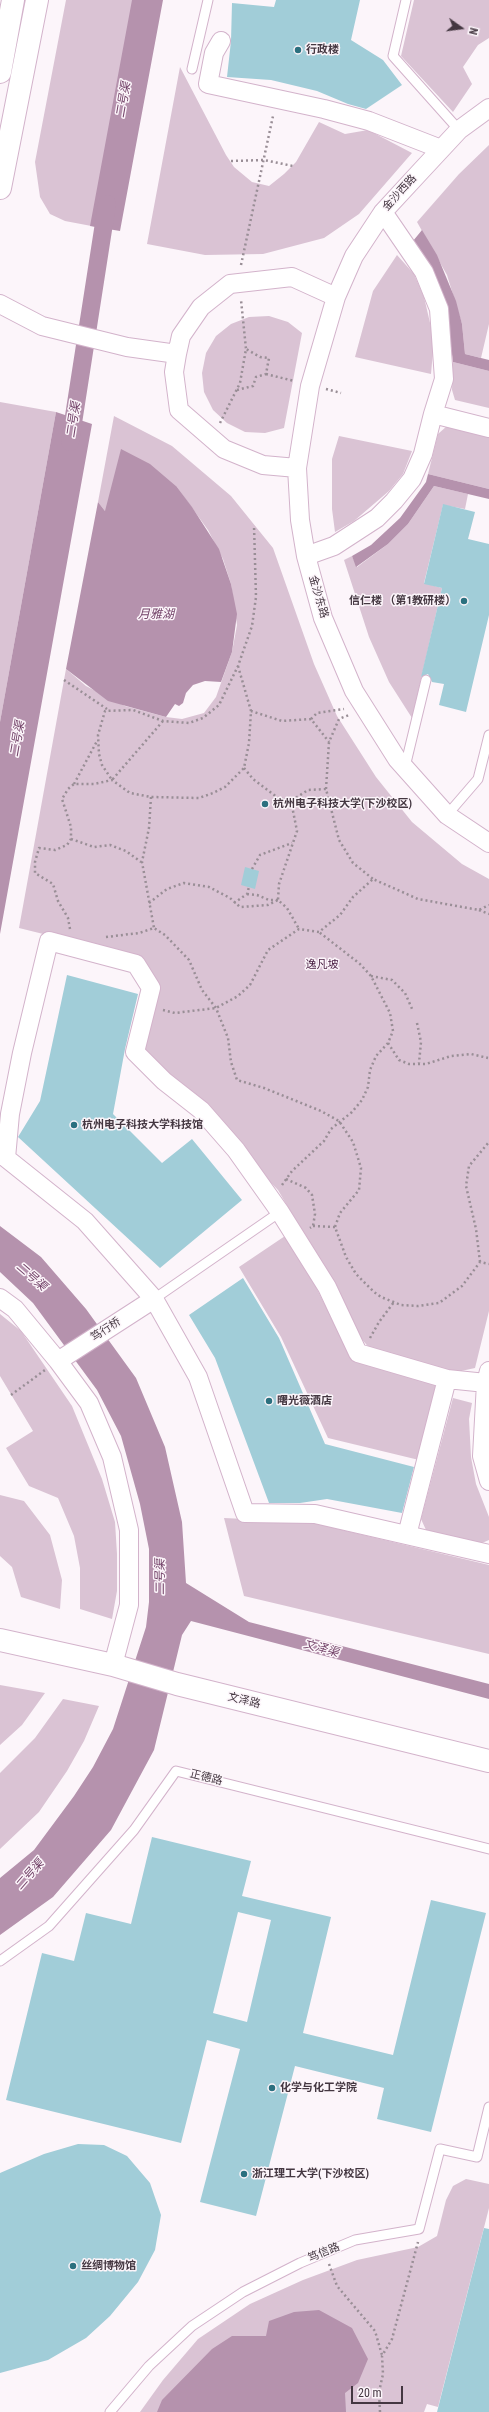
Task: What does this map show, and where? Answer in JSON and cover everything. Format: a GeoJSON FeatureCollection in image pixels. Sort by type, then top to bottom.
{"type":"FeatureCollection","features":[{"type":"Feature","properties":{"kind":"main road"},"geometry":{"type":"LineString","coordinates":[[0,72],[13,0]]}},
{"type":"Feature","properties":{"kind":"main road"},"geometry":{"type":"LineString","coordinates":[[0,188],[37,0]]}},
{"type":"Feature","properties":{"kind":"main road","name":"文泽路"},"geometry":{"type":"LineString","coordinates":[[0,1640],[117,1667],[177,1684],[489,1761]]}},
{"type":"Feature","properties":{"kind":"street"},"geometry":{"type":"LineString","coordinates":[[221,41],[214,53],[208,84],[369,121],[441,149]]}},
{"type":"Feature","properties":{"kind":"street","name":"金沙西路"},"geometry":{"type":"LineString","coordinates":[[336,297],[354,256],[383,212],[459,130],[489,108]]}},
{"type":"Feature","properties":{"kind":"street"},"geometry":{"type":"LineString","coordinates":[[306,556],[334,546],[377,518],[394,501],[412,479],[423,454],[444,379],[439,309],[424,272],[383,212]]}},
{"type":"Feature","properties":{"kind":"street"},"geometry":{"type":"LineString","coordinates":[[297,468],[263,465],[224,449],[179,410],[174,372],[176,354],[181,336],[201,307],[230,284],[292,277],[336,297]]}},
{"type":"Feature","properties":{"kind":"street","name":"金沙东路"},"geometry":{"type":"LineString","coordinates":[[336,297],[310,386],[297,468],[300,520],[306,556],[323,618],[354,691],[405,767],[447,815],[489,843]]}},
{"type":"Feature","properties":{"kind":"street"},"geometry":{"type":"LineString","coordinates":[[0,304],[42,326],[127,347],[176,354]]}},
{"type":"Feature","properties":{"kind":"street"},"geometry":{"type":"LineString","coordinates":[[433,414],[489,428]]}},
{"type":"Feature","properties":{"kind":"street"},"geometry":{"type":"LineString","coordinates":[[489,1481],[482,1456],[487,1377],[447,1379],[358,1353],[327,1287],[280,1212],[236,1150],[201,1110],[164,1082],[136,1052],[151,988],[136,964],[49,941],[22,1053],[10,1114],[6,1158],[85,1221],[154,1299],[198,1377],[245,1513],[315,1514],[489,1554]]}},
{"type":"Feature","properties":{"kind":"street"},"geometry":{"type":"LineString","coordinates":[[0,1298],[15,1309],[61,1359],[89,1403],[112,1457],[129,1530],[129,1605],[117,1667]]}},
{"type":"Feature","properties":{"kind":"street","name":"笃行桥"},"geometry":{"type":"LineString","coordinates":[[61,1359],[154,1299]]}},
{"type":"Feature","properties":{"kind":"street"},"geometry":{"type":"LineString","coordinates":[[407,1535],[447,1379]]}},
{"type":"Feature","properties":{"kind":"lane"},"geometry":{"type":"LineString","coordinates":[[192,68],[208,0]]}},
{"type":"Feature","properties":{"kind":"lane"},"geometry":{"type":"LineString","coordinates":[[406,0],[393,56],[459,130]]}},
{"type":"Feature","properties":{"kind":"lane"},"geometry":{"type":"LineString","coordinates":[[405,767],[426,680]]}},
{"type":"Feature","properties":{"kind":"lane"},"geometry":{"type":"LineString","coordinates":[[447,815],[478,779],[489,734]]}},
{"type":"Feature","properties":{"kind":"lane"},"geometry":{"type":"LineString","coordinates":[[154,1299],[280,1212]]}},
{"type":"Feature","properties":{"kind":"lane","name":"正德路"},"geometry":{"type":"LineString","coordinates":[[0,1961],[49,1926],[134,1830],[176,1771],[489,1849]]}},
{"type":"Feature","properties":{"kind":"lane"},"geometry":{"type":"LineString","coordinates":[[419,2229],[440,2148],[477,2156],[489,2107]]}},
{"type":"Feature","properties":{"kind":"lane","name":"笃信路"},"geometry":{"type":"LineString","coordinates":[[110,2412],[149,2366],[192,2326],[243,2292],[325,2252],[355,2240],[419,2229]]}},
{"type":"Feature","properties":{"kind":"path"},"geometry":{"type":"LineString","coordinates":[[209,436],[223,419],[237,390],[246,349],[239,283],[242,255],[264,160],[276,99]]}},
{"type":"Feature","properties":{"kind":"path"},"geometry":{"type":"LineString","coordinates":[[231,161],[264,160],[293,166]]}},
{"type":"Feature","properties":{"kind":"path"},"geometry":{"type":"LineString","coordinates":[[237,390],[253,386],[256,376],[266,374],[269,358],[260,357],[246,349]]}},
{"type":"Feature","properties":{"kind":"path"},"geometry":{"type":"LineString","coordinates":[[64,680],[108,710],[133,710],[163,721],[189,723],[203,718],[219,706],[238,666],[252,626],[256,596],[254,525]]}},
{"type":"Feature","properties":{"kind":"path"},"geometry":{"type":"LineString","coordinates":[[97,741],[102,765],[112,780],[130,793],[151,797],[199,798],[225,787],[244,768],[249,743],[251,711],[238,666]]}},
{"type":"Feature","properties":{"kind":"path"},"geometry":{"type":"LineString","coordinates":[[365,708],[339,719],[328,742],[326,789],[339,840],[353,863],[373,879],[418,899],[479,910],[489,914]]}},
{"type":"Feature","properties":{"kind":"path"},"geometry":{"type":"LineString","coordinates":[[251,711],[282,721],[311,719],[317,713],[326,713],[334,709]]}},
{"type":"Feature","properties":{"kind":"path"},"geometry":{"type":"LineString","coordinates":[[71,934],[68,918],[58,901],[53,884],[35,873],[34,858],[39,848],[55,850],[67,845],[70,839],[71,827],[62,799],[68,789],[74,784],[97,741],[101,721],[105,711],[108,710]]}},
{"type":"Feature","properties":{"kind":"path"},"geometry":{"type":"LineString","coordinates":[[311,719],[328,742]]}},
{"type":"Feature","properties":{"kind":"path"},"geometry":{"type":"LineString","coordinates":[[74,784],[94,784],[112,780],[163,721]]}},
{"type":"Feature","properties":{"kind":"path"},"geometry":{"type":"LineString","coordinates":[[244,768],[253,779],[278,798],[291,801],[308,790],[326,789]]}},
{"type":"Feature","properties":{"kind":"path"},"geometry":{"type":"LineString","coordinates":[[151,797],[149,828],[142,862],[154,928],[165,935],[189,960],[202,990],[216,1008],[228,1038],[231,1062],[237,1080],[264,1088],[321,1111],[339,1121],[353,1142],[361,1168],[359,1190],[340,1213],[335,1227],[346,1257],[356,1274],[381,1297],[394,1302],[418,1306],[439,1303],[462,1286],[480,1262],[476,1229],[466,1186],[469,1166],[489,1142]]}},
{"type":"Feature","properties":{"kind":"path"},"geometry":{"type":"LineString","coordinates":[[278,900],[279,884],[297,827],[291,801]]}},
{"type":"Feature","properties":{"kind":"path"},"geometry":{"type":"LineString","coordinates":[[70,839],[94,848],[110,845],[126,851],[142,862]]}},
{"type":"Feature","properties":{"kind":"path"},"geometry":{"type":"LineString","coordinates":[[252,869],[260,856],[293,843]]}},
{"type":"Feature","properties":{"kind":"path"},"geometry":{"type":"LineString","coordinates":[[319,932],[340,915],[353,897],[373,879]]}},
{"type":"Feature","properties":{"kind":"path"},"geometry":{"type":"LineString","coordinates":[[149,903],[166,889],[184,883],[209,887],[230,898],[240,907],[260,906],[274,903],[278,900]]}},
{"type":"Feature","properties":{"kind":"path"},"geometry":{"type":"LineString","coordinates":[[234,903],[247,894],[249,887]]}},
{"type":"Feature","properties":{"kind":"path"},"geometry":{"type":"LineString","coordinates":[[247,894],[257,895],[269,900],[278,900],[287,908],[300,930]]}},
{"type":"Feature","properties":{"kind":"path"},"geometry":{"type":"LineString","coordinates":[[479,910],[489,905]]}},
{"type":"Feature","properties":{"kind":"path"},"geometry":{"type":"LineString","coordinates":[[99,938],[138,933],[154,928]]}},
{"type":"Feature","properties":{"kind":"path"},"geometry":{"type":"LineString","coordinates":[[147,1007],[175,1013],[216,1008],[238,996],[250,985],[268,950],[300,930],[319,932],[360,964],[371,976],[390,1013],[393,1031],[388,1043],[376,1056],[370,1070],[368,1087],[362,1100],[352,1112],[339,1121],[324,1142],[286,1179],[278,1190],[267,1193]]}},
{"type":"Feature","properties":{"kind":"path"},"geometry":{"type":"LineString","coordinates":[[371,976],[392,980],[405,993],[413,1011]]}},
{"type":"Feature","properties":{"kind":"path"},"geometry":{"type":"LineString","coordinates":[[417,1023],[421,1042],[419,1063]]}},
{"type":"Feature","properties":{"kind":"path"},"geometry":{"type":"LineString","coordinates":[[388,1043],[399,1060],[410,1064],[438,1061],[451,1056],[471,1054],[489,1058]]}},
{"type":"Feature","properties":{"kind":"path"},"geometry":{"type":"LineString","coordinates":[[286,1179],[306,1188],[312,1195],[315,1214],[313,1226]]}},
{"type":"Feature","properties":{"kind":"path"},"geometry":{"type":"LineString","coordinates":[[295,1236],[313,1226],[335,1227]]}},
{"type":"Feature","properties":{"kind":"path"},"geometry":{"type":"LineString","coordinates":[[480,1262],[489,1264]]}},
{"type":"Feature","properties":{"kind":"path"},"geometry":{"type":"LineString","coordinates":[[366,1344],[379,1322],[394,1302]]}},
{"type":"Feature","properties":{"kind":"path"},"geometry":{"type":"LineString","coordinates":[[11,1395],[61,1359]]}},
{"type":"Feature","properties":{"kind":"path"},"geometry":{"type":"LineString","coordinates":[[382,2356],[392,2339],[418,2248],[419,2229]]}},
{"type":"Feature","properties":{"kind":"path"},"geometry":{"type":"LineString","coordinates":[[325,2252],[337,2286],[375,2331],[382,2356],[383,2374],[380,2392],[380,2412]]}},
{"type":"Feature","properties":{"kind":"green space"},"geometry":{"type":"Polygon","coordinates":[[[66,0],[141,0],[102,228],[65,221],[50,214],[40,197],[35,162],[66,0]]]}},
{"type":"Feature","properties":{"kind":"green space"},"geometry":{"type":"Polygon","coordinates":[[[414,0],[489,0],[489,38],[478,45],[463,67],[472,84],[453,112],[401,56],[414,0]]]}},
{"type":"Feature","properties":{"kind":"green space"},"geometry":{"type":"Polygon","coordinates":[[[180,67],[226,155],[234,167],[252,182],[269,186],[284,174],[296,162],[319,122],[345,134],[368,130],[412,153],[359,214],[324,238],[263,254],[205,255],[147,244],[180,67]]]}},
{"type":"Feature","properties":{"kind":"green space"},"geometry":{"type":"Polygon","coordinates":[[[489,145],[489,324],[481,358],[465,354],[462,324],[447,275],[417,222],[459,174],[489,145]]]}},
{"type":"Feature","properties":{"kind":"green space"},"geometry":{"type":"Polygon","coordinates":[[[397,255],[414,274],[424,297],[434,340],[431,374],[355,357],[373,291],[397,255]]]}},
{"type":"Feature","properties":{"kind":"green space"},"geometry":{"type":"Polygon","coordinates":[[[269,316],[288,322],[302,333],[284,428],[265,433],[245,432],[227,423],[213,410],[204,392],[202,373],[206,353],[216,336],[231,324],[249,317],[269,316]]]}},
{"type":"Feature","properties":{"kind":"green space"},"geometry":{"type":"Polygon","coordinates":[[[453,362],[489,371],[489,408],[455,400],[452,390],[453,362]]]}},
{"type":"Feature","properties":{"kind":"green space"},"geometry":{"type":"Polygon","coordinates":[[[0,402],[56,412],[0,722],[0,402]]]}},
{"type":"Feature","properties":{"kind":"green space","name":"逸凡坡"},"geometry":{"type":"Polygon","coordinates":[[[114,416],[172,446],[231,496],[273,548],[314,664],[337,716],[376,777],[412,822],[462,864],[489,879],[489,1311],[475,1368],[452,1373],[372,1351],[352,1328],[303,1233],[278,1190],[147,1056],[143,1040],[156,984],[144,959],[19,928],[66,669],[86,686],[125,706],[166,717],[182,719],[204,713],[216,697],[232,652],[237,625],[231,584],[223,559],[208,530],[177,487],[105,511],[98,502],[114,416]]]}},
{"type":"Feature","properties":{"kind":"green space"},"geometry":{"type":"Polygon","coordinates":[[[447,426],[489,435],[489,489],[428,474],[438,434],[447,426]]]}},
{"type":"Feature","properties":{"kind":"green space"},"geometry":{"type":"Polygon","coordinates":[[[339,436],[412,451],[403,474],[389,491],[354,521],[335,532],[332,509],[332,459],[339,436]]]}},
{"type":"Feature","properties":{"kind":"green space"},"geometry":{"type":"Polygon","coordinates":[[[434,486],[468,494],[465,509],[443,505],[424,583],[442,588],[412,718],[389,682],[369,637],[344,560],[352,556],[357,567],[388,544],[408,524],[434,486]]]}},
{"type":"Feature","properties":{"kind":"green space"},"geometry":{"type":"Polygon","coordinates":[[[285,1236],[314,1283],[351,1357],[363,1364],[437,1385],[419,1460],[328,1438],[281,1337],[239,1267],[285,1236]]]}},
{"type":"Feature","properties":{"kind":"green space"},"geometry":{"type":"Polygon","coordinates":[[[0,1314],[21,1331],[72,1406],[102,1479],[115,1522],[117,1591],[112,1619],[80,1609],[80,1568],[74,1536],[58,1498],[29,1486],[6,1448],[33,1431],[0,1376],[0,1314]]]}},
{"type":"Feature","properties":{"kind":"green space"},"geometry":{"type":"Polygon","coordinates":[[[453,1398],[472,1403],[469,1419],[471,1457],[476,1484],[489,1517],[489,1540],[482,1543],[426,1530],[421,1519],[453,1398]]]}},
{"type":"Feature","properties":{"kind":"green space"},"geometry":{"type":"Polygon","coordinates":[[[0,1495],[24,1501],[50,1535],[62,1580],[60,1609],[21,1597],[12,1567],[0,1556],[0,1495]]]}},
{"type":"Feature","properties":{"kind":"green space"},"geometry":{"type":"Polygon","coordinates":[[[224,1518],[309,1522],[489,1565],[489,1654],[244,1596],[224,1518]]]}},
{"type":"Feature","properties":{"kind":"green space"},"geometry":{"type":"Polygon","coordinates":[[[0,1685],[45,1693],[22,1725],[0,1745],[0,1685]]]}},
{"type":"Feature","properties":{"kind":"green space"},"geometry":{"type":"Polygon","coordinates":[[[63,1699],[99,1706],[84,1741],[67,1771],[39,1812],[0,1849],[0,1773],[35,1738],[63,1699]]]}},
{"type":"Feature","properties":{"kind":"green space"},"geometry":{"type":"Polygon","coordinates":[[[466,2179],[489,2184],[489,2208],[438,2407],[427,2404],[424,2412],[140,2412],[163,2380],[198,2339],[250,2304],[303,2280],[357,2260],[418,2247],[437,2236],[446,2200],[453,2186],[466,2179]]]}},
{"type":"Feature","properties":{"kind":"water"},"geometry":{"type":"Polygon","coordinates":[[[132,0],[163,0],[120,231],[90,226],[132,0]]]}},
{"type":"Feature","properties":{"kind":"water"},"geometry":{"type":"Polygon","coordinates":[[[422,230],[437,255],[456,301],[462,324],[465,354],[489,360],[489,371],[453,362],[446,307],[413,241],[422,230]]]}},
{"type":"Feature","properties":{"kind":"water"},"geometry":{"type":"Polygon","coordinates":[[[56,412],[92,424],[0,934],[0,722],[56,412]]]}},
{"type":"Feature","properties":{"kind":"water","name":"月雅湖"},"geometry":{"type":"Polygon","coordinates":[[[121,449],[150,464],[177,487],[192,507],[219,549],[231,584],[237,614],[232,652],[221,682],[205,681],[193,685],[186,693],[183,703],[179,706],[175,704],[166,717],[108,701],[66,669],[98,502],[105,511],[121,449]]]}},
{"type":"Feature","properties":{"kind":"water"},"geometry":{"type":"Polygon","coordinates":[[[428,474],[489,489],[489,499],[434,486],[408,524],[388,544],[356,567],[352,556],[371,545],[400,518],[426,482],[428,474]]]}},
{"type":"Feature","properties":{"kind":"water","name":"文泽渠"},"geometry":{"type":"Polygon","coordinates":[[[0,1226],[41,1257],[86,1309],[136,1378],[165,1447],[182,1522],[186,1583],[249,1622],[489,1684],[489,1699],[191,1621],[182,1635],[154,1750],[111,1830],[53,1897],[0,1935],[0,1878],[34,1850],[74,1796],[93,1767],[113,1729],[146,1627],[149,1602],[149,1549],[140,1504],[121,1436],[97,1390],[33,1303],[0,1272],[0,1226]]]}},
{"type":"Feature","properties":{"kind":"water"},"geometry":{"type":"Polygon","coordinates":[[[319,2310],[352,2328],[368,2359],[358,2383],[345,2393],[346,2412],[157,2412],[162,2400],[212,2349],[232,2336],[266,2336],[269,2321],[294,2312],[319,2310]]]}},
{"type":"Feature","properties":{"kind":"building","name":"行政楼"},"geometry":{"type":"Polygon","coordinates":[[[276,0],[360,0],[351,40],[383,60],[402,85],[366,109],[348,104],[317,91],[271,80],[227,77],[231,41],[232,3],[274,7],[276,0]]]}},
{"type":"Feature","properties":{"kind":"building","name":"信仁楼 （第1教研楼）"},"geometry":{"type":"Polygon","coordinates":[[[443,504],[475,512],[468,539],[489,544],[489,615],[466,712],[439,705],[444,684],[432,682],[428,674],[421,677],[442,588],[424,584],[443,504]]]}},
{"type":"Feature","properties":{"kind":"building"},"geometry":{"type":"Polygon","coordinates":[[[245,867],[259,871],[255,889],[241,885],[245,867]]]}},
{"type":"Feature","properties":{"kind":"building","name":"杭州电子科技大学科技馆"},"geometry":{"type":"Polygon","coordinates":[[[67,975],[138,994],[125,1049],[113,1114],[162,1163],[192,1139],[242,1200],[160,1268],[18,1137],[40,1101],[67,975]]]}},
{"type":"Feature","properties":{"kind":"building","name":"曙光薇酒店"},"geometry":{"type":"Polygon","coordinates":[[[243,1278],[279,1338],[325,1444],[414,1467],[402,1513],[327,1499],[300,1503],[269,1503],[215,1358],[189,1315],[243,1278]]]}},
{"type":"Feature","properties":{"kind":"building"},"geometry":{"type":"Polygon","coordinates":[[[152,1837],[251,1861],[242,1896],[331,1917],[303,2033],[393,2055],[431,1900],[486,1913],[431,2132],[377,2119],[384,2088],[295,2066],[256,2216],[200,2202],[240,2049],[207,2040],[181,2143],[6,2100],[42,1953],[74,1961],[86,1913],[131,1924],[152,1837]],[[238,1912],[213,2013],[247,2022],[271,1920],[238,1912]]]}},
{"type":"Feature","properties":{"kind":"building","name":"丝绸博物馆"},"geometry":{"type":"Polygon","coordinates":[[[78,2144],[104,2145],[127,2156],[150,2183],[161,2215],[155,2250],[138,2282],[110,2316],[86,2338],[48,2360],[0,2373],[0,2173],[44,2154],[78,2144]]]}},
{"type":"Feature","properties":{"kind":"building"},"geometry":{"type":"Polygon","coordinates":[[[484,2228],[489,2229],[489,2412],[437,2412],[484,2228]]]}},
{"type":"Feature","properties":{"kind":"waterway","name":"二号渠"},"geometry":{"type":"LineString","coordinates":[[70,442],[107,204]]}},
{"type":"Feature","properties":{"kind":"place","name":"行政楼"},"geometry":{"type":"Point","coordinates":[298,50]}},
{"type":"Feature","properties":{"kind":"place","name":"信仁楼 （第1教研楼）"},"geometry":{"type":"Point","coordinates":[464,601]}},
{"type":"Feature","properties":{"kind":"place","name":"杭州电子科技大学(下沙校区)"},"geometry":{"type":"Point","coordinates":[265,804]}},
{"type":"Feature","properties":{"kind":"place","name":"杭州电子科技大学科技馆"},"geometry":{"type":"Point","coordinates":[74,1125]}},
{"type":"Feature","properties":{"kind":"place","name":"曙光薇酒店"},"geometry":{"type":"Point","coordinates":[269,1401]}},
{"type":"Feature","properties":{"kind":"place","name":"化学与化工学院"},"geometry":{"type":"Point","coordinates":[272,2088]}},
{"type":"Feature","properties":{"kind":"place","name":"浙江理工大学(下沙校区)"},"geometry":{"type":"Point","coordinates":[244,2174]}},
{"type":"Feature","properties":{"kind":"place","name":"丝绸博物馆"},"geometry":{"type":"Point","coordinates":[73,2266]}}]}
